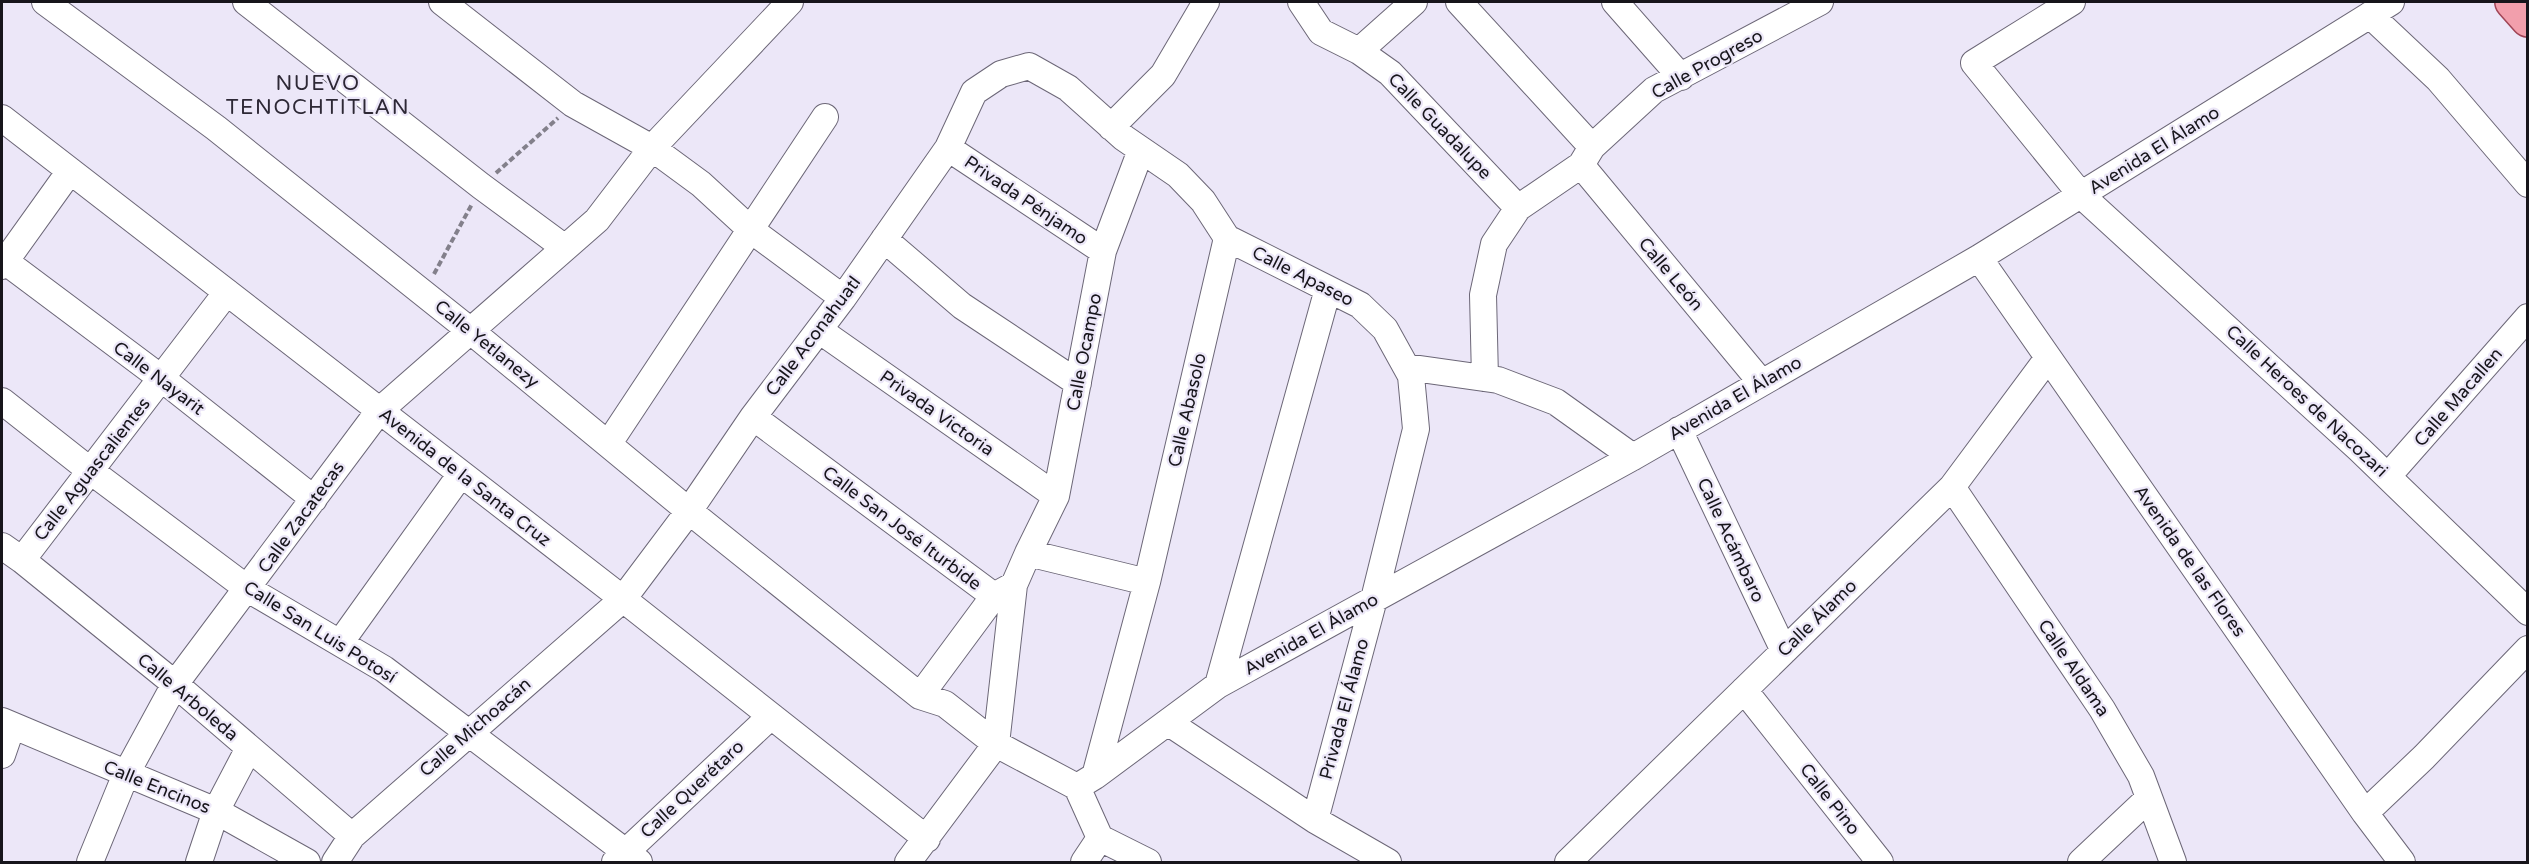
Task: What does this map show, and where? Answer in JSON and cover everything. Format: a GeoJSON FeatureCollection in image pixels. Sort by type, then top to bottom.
{"type":"FeatureCollection","features":[{"type":"Feature","properties":{"kind":"main road"},"geometry":{"type":"LineString","coordinates":[[2512,2],[2528,20]]}},
{"type":"Feature","properties":{"kind":"street","name":"Calle Yetlanezy"},"geometry":{"type":"LineString","coordinates":[[45,2],[216,128],[472,332],[689,511],[920,696],[945,704],[996,744],[1086,781]]}},
{"type":"Feature","properties":{"kind":"street"},"geometry":{"type":"LineString","coordinates":[[246,2],[481,186],[565,248]]}},
{"type":"Feature","properties":{"kind":"street"},"geometry":{"type":"LineString","coordinates":[[442,2],[573,104],[652,148],[700,184],[751,230],[843,298]]}},
{"type":"Feature","properties":{"kind":"street","name":"Calle Zacatecas"},"geometry":{"type":"LineString","coordinates":[[90,862],[126,774],[175,684],[380,411],[597,220],[652,148],[790,2]]}},
{"type":"Feature","properties":{"kind":"street"},"geometry":{"type":"LineString","coordinates":[[1206,2],[1163,75],[1111,127],[1191,188],[1203,201],[1227,238]]}},
{"type":"Feature","properties":{"kind":"street","name":"Calle Guadalupe"},"geometry":{"type":"LineString","coordinates":[[1301,2],[1321,32],[1359,51],[1390,73],[1518,208]]}},
{"type":"Feature","properties":{"kind":"street"},"geometry":{"type":"LineString","coordinates":[[1359,51],[1414,2]]}},
{"type":"Feature","properties":{"kind":"street","name":"Calle León"},"geometry":{"type":"LineString","coordinates":[[1460,2],[1587,156],[1761,382]]}},
{"type":"Feature","properties":{"kind":"street"},"geometry":{"type":"LineString","coordinates":[[1615,2],[1681,77]]}},
{"type":"Feature","properties":{"kind":"street","name":"Calle Progreso"},"geometry":{"type":"LineString","coordinates":[[1587,156],[1654,90],[1681,77],[1784,10],[1820,2]]}},
{"type":"Feature","properties":{"kind":"street","name":"Calle Heroes de Nacozari"},"geometry":{"type":"LineString","coordinates":[[2072,2],[1974,63],[2082,196],[2388,476],[2528,612]]}},
{"type":"Feature","properties":{"kind":"street"},"geometry":{"type":"LineString","coordinates":[[2380,8],[2528,184]]}},
{"type":"Feature","properties":{"kind":"street","name":"Avenida El Álamo"},"geometry":{"type":"LineString","coordinates":[[1086,781],[1218,685],[1633,457],[1979,258],[2082,196],[2380,8]]}},
{"type":"Feature","properties":{"kind":"street","name":"Calle Aconahuatl"},"geometry":{"type":"LineString","coordinates":[[623,599],[689,511],[753,417],[843,298],[948,148],[974,92],[1000,74],[1029,66],[1068,88],[1111,127]]}},
{"type":"Feature","properties":{"kind":"street"},"geometry":{"type":"LineString","coordinates":[[609,443],[825,117]]}},
{"type":"Feature","properties":{"kind":"street","name":"Avenida de la Santa Cruz"},"geometry":{"type":"LineString","coordinates":[[2,118],[623,599],[927,839]]}},
{"type":"Feature","properties":{"kind":"street","name":"Privada Pénjamo"},"geometry":{"type":"LineString","coordinates":[[948,148],[1103,251]]}},
{"type":"Feature","properties":{"kind":"street","name":"Calle Ocampo"},"geometry":{"type":"LineString","coordinates":[[1028,553],[1056,496],[1103,251],[1141,150]]}},
{"type":"Feature","properties":{"kind":"street"},"geometry":{"type":"LineString","coordinates":[[1485,378],[1484,295],[1494,244],[1518,208],[1587,156]]}},
{"type":"Feature","properties":{"kind":"street"},"geometry":{"type":"LineString","coordinates":[[2,262],[70,171]]}},
{"type":"Feature","properties":{"kind":"street","name":"Calle Apaseo"},"geometry":{"type":"LineString","coordinates":[[1227,238],[1360,305],[1385,329],[1411,376],[1416,429],[1374,599]]}},
{"type":"Feature","properties":{"kind":"street","name":"Calle Abasolo"},"geometry":{"type":"LineString","coordinates":[[1086,781],[1147,582],[1227,238]]}},
{"type":"Feature","properties":{"kind":"street"},"geometry":{"type":"LineString","coordinates":[[884,239],[962,306],[1078,383]]}},
{"type":"Feature","properties":{"kind":"street","name":"Avenida de las Flores"},"geometry":{"type":"LineString","coordinates":[[1979,258],[2365,813],[2402,862]]}},
{"type":"Feature","properties":{"kind":"street","name":"Calle Nayarit"},"geometry":{"type":"LineString","coordinates":[[2,262],[161,378],[315,499]]}},
{"type":"Feature","properties":{"kind":"street"},"geometry":{"type":"LineString","coordinates":[[1218,685],[1328,289]]}},
{"type":"Feature","properties":{"kind":"street","name":"Calle Aguascalientes"},"geometry":{"type":"LineString","coordinates":[[12,553],[92,472],[226,292]]}},
{"type":"Feature","properties":{"kind":"street","name":"Calle Macallen"},"geometry":{"type":"LineString","coordinates":[[2388,476],[2528,317]]}},
{"type":"Feature","properties":{"kind":"street","name":"Privada Victoria"},"geometry":{"type":"LineString","coordinates":[[819,330],[1056,496]]}},
{"type":"Feature","properties":{"kind":"street","name":"Calle Álamo"},"geometry":{"type":"LineString","coordinates":[[1568,862],[1952,487],[2048,358]]}},
{"type":"Feature","properties":{"kind":"street"},"geometry":{"type":"LineString","coordinates":[[1406,367],[1498,380],[1556,402],[1633,457]]}},
{"type":"Feature","properties":{"kind":"street","name":"Calle San Luis Potosí"},"geometry":{"type":"LineString","coordinates":[[2,401],[248,589],[384,669],[469,732],[627,859]]}},
{"type":"Feature","properties":{"kind":"street","name":"Calle San José Iturbide"},"geometry":{"type":"LineString","coordinates":[[753,417],[1004,591]]}},
{"type":"Feature","properties":{"kind":"street","name":"Calle Acámbaro"},"geometry":{"type":"LineString","coordinates":[[1679,430],[1784,651]]}},
{"type":"Feature","properties":{"kind":"street"},"geometry":{"type":"LineString","coordinates":[[340,643],[461,474]]}},
{"type":"Feature","properties":{"kind":"street","name":"Calle Aldama"},"geometry":{"type":"LineString","coordinates":[[1952,487],[2102,709],[2141,776],[2173,862]]}},
{"type":"Feature","properties":{"kind":"street","name":"Calle Arboleda"},"geometry":{"type":"LineString","coordinates":[[12,553],[175,684],[352,836]]}},
{"type":"Feature","properties":{"kind":"street"},"geometry":{"type":"LineString","coordinates":[[920,696],[1004,591],[1028,553],[1147,582]]}},
{"type":"Feature","properties":{"kind":"street"},"geometry":{"type":"LineString","coordinates":[[908,862],[996,744],[1004,591]]}},
{"type":"Feature","properties":{"kind":"street","name":"Calle Michoacán"},"geometry":{"type":"LineString","coordinates":[[335,862],[352,836],[623,599]]}},
{"type":"Feature","properties":{"kind":"street","name":"Privada El Álamo"},"geometry":{"type":"LineString","coordinates":[[1315,820],[1374,599]]}},
{"type":"Feature","properties":{"kind":"street"},"geometry":{"type":"LineString","coordinates":[[2365,813],[2528,649]]}},
{"type":"Feature","properties":{"kind":"street","name":"Calle Pino"},"geometry":{"type":"LineString","coordinates":[[1744,690],[1880,862]]}},
{"type":"Feature","properties":{"kind":"street","name":"Calle Querétaro"},"geometry":{"type":"LineString","coordinates":[[627,859],[771,716]]}},
{"type":"Feature","properties":{"kind":"street"},"geometry":{"type":"LineString","coordinates":[[2,754],[7,723]]}},
{"type":"Feature","properties":{"kind":"street","name":"Calle Encinos"},"geometry":{"type":"LineString","coordinates":[[7,723],[216,811],[307,862]]}},
{"type":"Feature","properties":{"kind":"street"},"geometry":{"type":"LineString","coordinates":[[1168,723],[1315,820],[1388,862]]}},
{"type":"Feature","properties":{"kind":"street"},"geometry":{"type":"LineString","coordinates":[[199,862],[216,811],[249,748]]}},
{"type":"Feature","properties":{"kind":"street"},"geometry":{"type":"LineString","coordinates":[[1084,862],[1100,838],[1086,781]]}},
{"type":"Feature","properties":{"kind":"street"},"geometry":{"type":"LineString","coordinates":[[2081,862],[2149,798]]}},
{"type":"Feature","properties":{"kind":"street"},"geometry":{"type":"LineString","coordinates":[[1100,838],[1148,862]]}},
{"type":"Feature","properties":{"kind":"district","name":"NUEVO TENOCHTITLAN"},"geometry":{"type":"Point","coordinates":[318,95]}}]}
